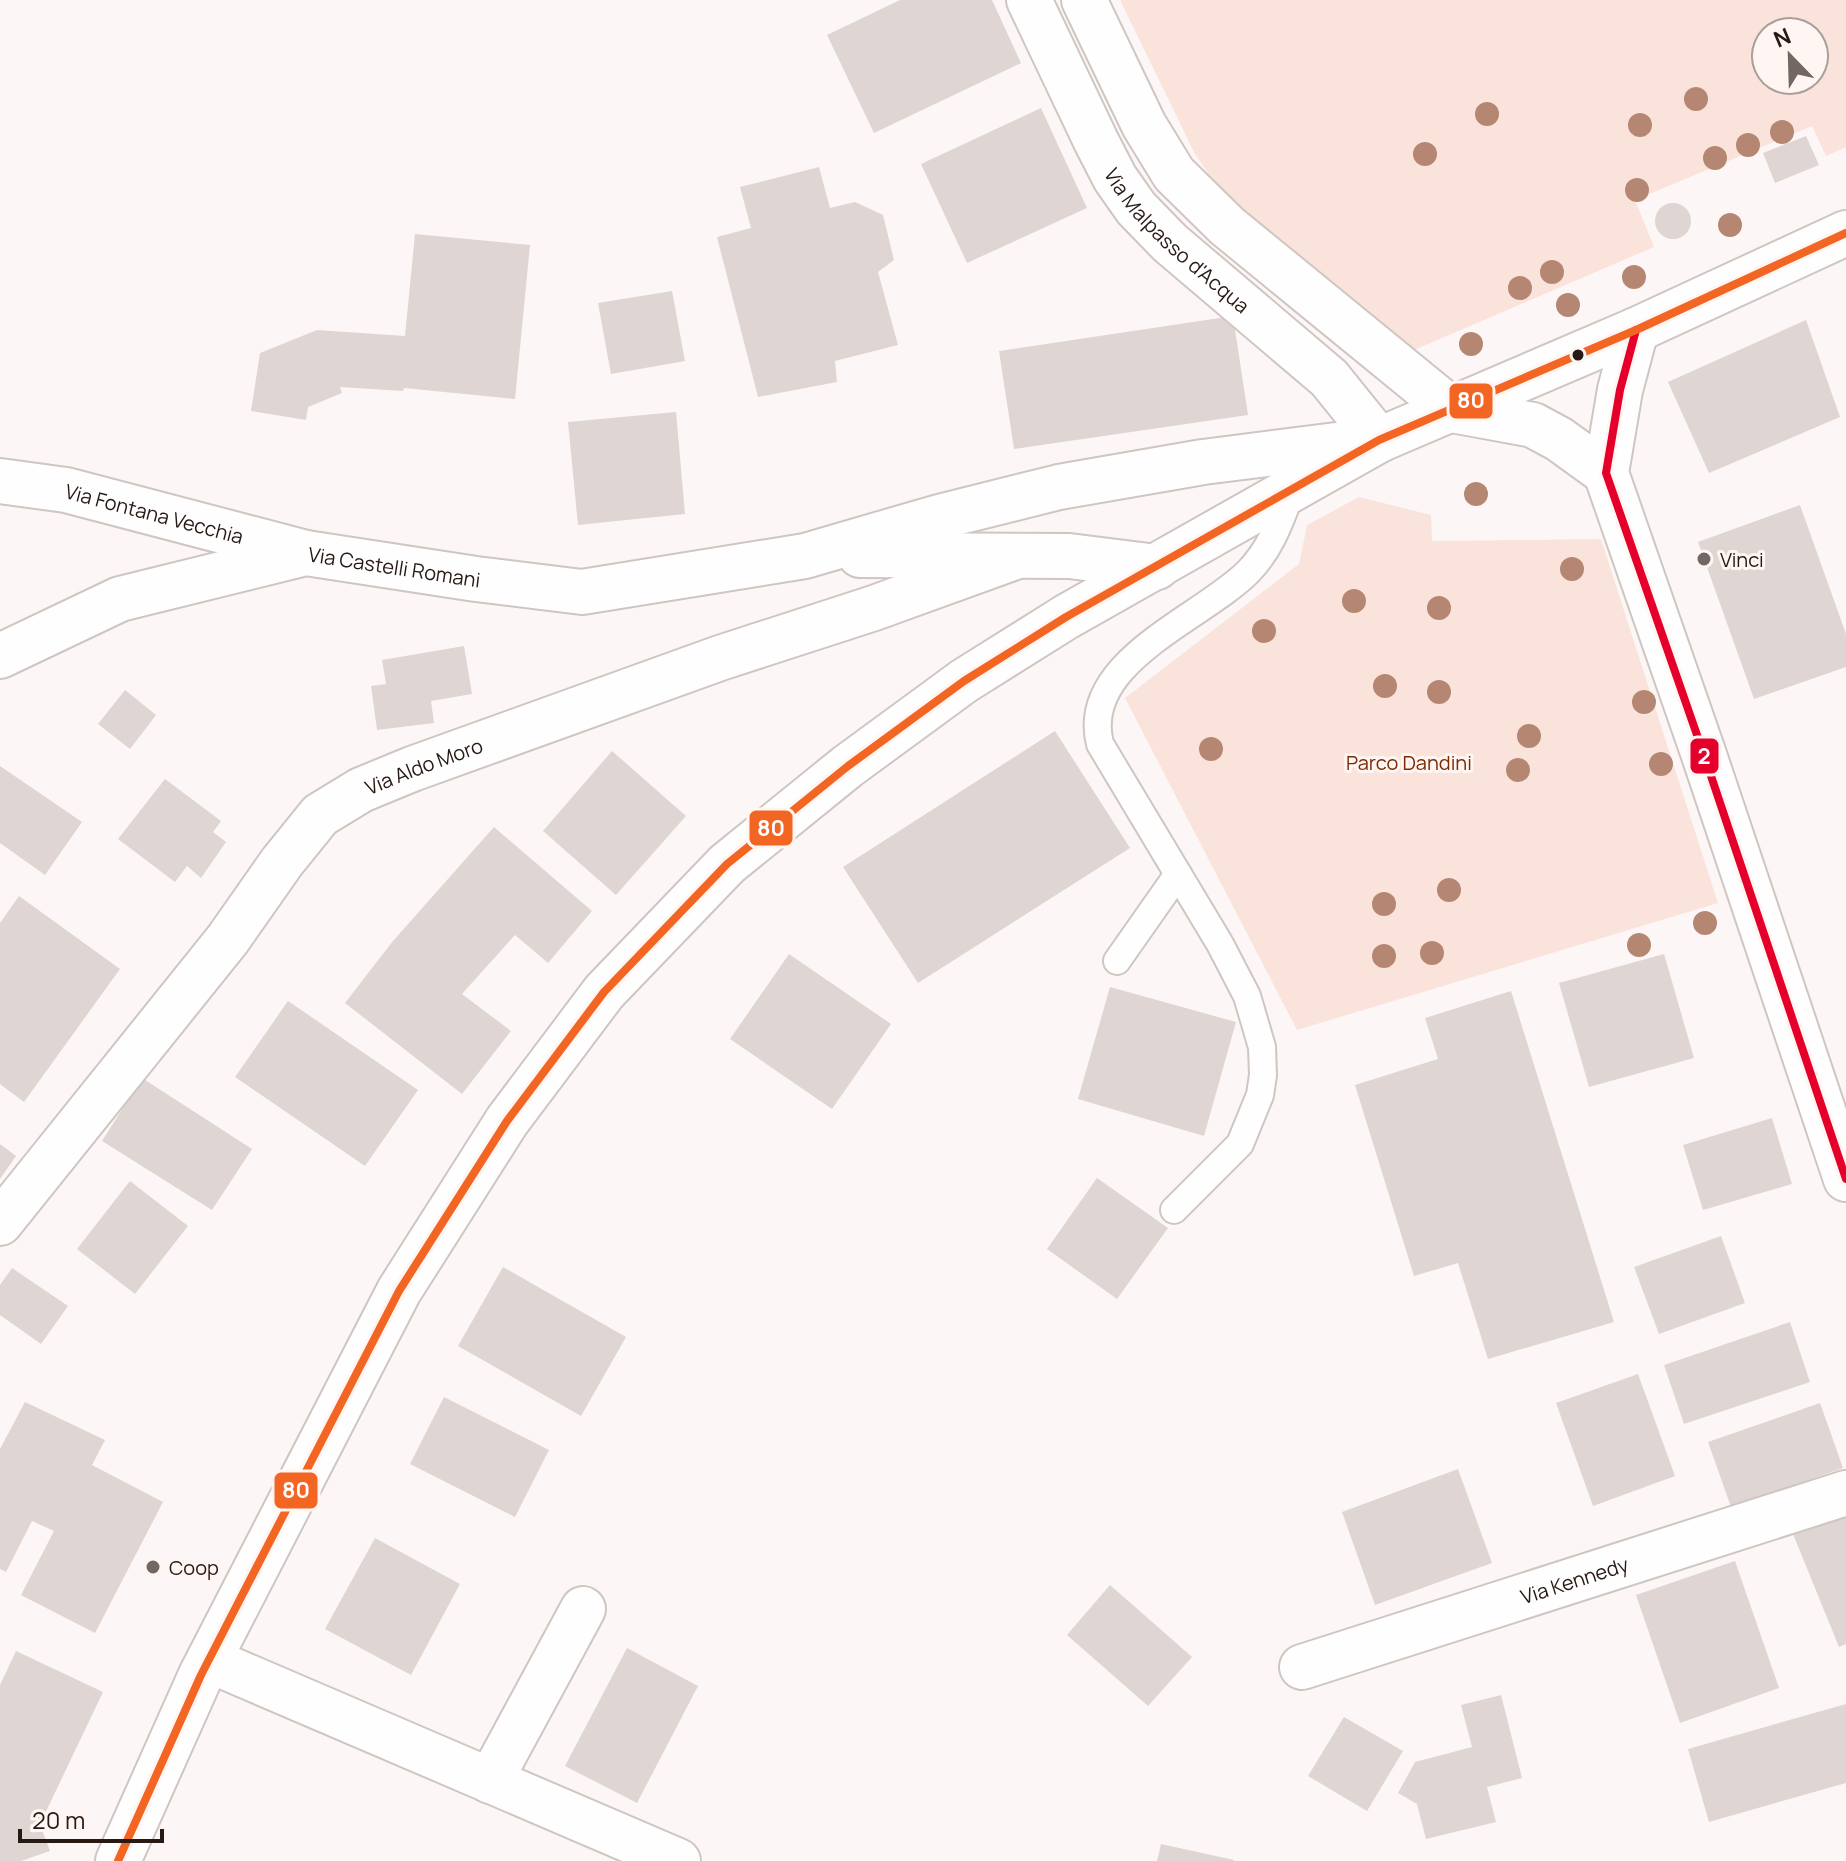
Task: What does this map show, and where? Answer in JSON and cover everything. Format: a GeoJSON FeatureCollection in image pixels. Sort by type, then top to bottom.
{"type":"FeatureCollection","features":[{"type":"Feature","properties":{"kind":"street","name":"Via Malpasso d'Acqua"},"geometry":{"type":"LineString","coordinates":[[1029,0],[1115,178],[1136,208],[1170,243],[1329,378],[1379,440]]}},
{"type":"Feature","properties":{"kind":"street","name":"Via Malpasso d'Acqua"},"geometry":{"type":"LineString","coordinates":[[1084,0],[1144,125],[1174,174],[1239,236],[1452,410]]}},
{"type":"Feature","properties":{"kind":"street"},"geometry":{"type":"LineString","coordinates":[[118,1861],[209,1660],[399,1291],[507,1121],[604,992],[739,854],[848,766],[964,681],[1066,617],[1293,488],[1379,440],[1636,330],[1846,233]]}},
{"type":"Feature","properties":{"kind":"street"},"geometry":{"type":"LineString","coordinates":[[1636,330],[1620,390],[1606,473],[1846,1179]]}},
{"type":"Feature","properties":{"kind":"street"},"geometry":{"type":"LineString","coordinates":[[1452,410],[1533,425],[1559,439],[1606,473]]}},
{"type":"Feature","properties":{"kind":"street"},"geometry":{"type":"LineString","coordinates":[[805,556],[939,517],[1059,487],[1203,462],[1379,440]]}},
{"type":"Feature","properties":{"kind":"street","name":"Via Fontana Vecchia"},"geometry":{"type":"LineString","coordinates":[[0,481],[66,490],[306,553]]}},
{"type":"Feature","properties":{"kind":"street","name":"Via Castelli Romani"},"geometry":{"type":"LineString","coordinates":[[0,656],[120,599],[306,553],[582,592],[805,556]]}},
{"type":"Feature","properties":{"kind":"street"},"geometry":{"type":"LineString","coordinates":[[805,556],[1022,554],[1069,556],[1157,567]]}},
{"type":"Feature","properties":{"kind":"street"},"geometry":{"type":"LineString","coordinates":[[1022,554],[1040,573],[1066,617]]}},
{"type":"Feature","properties":{"kind":"street","name":"Via Aldo Moro"},"geometry":{"type":"LineString","coordinates":[[0,1223],[228,939],[282,862],[320,815],[361,790],[412,769],[1022,554]]}},
{"type":"Feature","properties":{"kind":"street","name":"Via Kennedy"},"geometry":{"type":"LineString","coordinates":[[1302,1667],[1846,1493]]}},
{"type":"Feature","properties":{"kind":"street"},"geometry":{"type":"LineString","coordinates":[[490,1781],[583,1609]]}},
{"type":"Feature","properties":{"kind":"street"},"geometry":{"type":"LineString","coordinates":[[209,1660],[678,1861]]}},
{"type":"Feature","properties":{"kind":"lane"},"geometry":{"type":"LineString","coordinates":[[1174,1210],[1240,1144],[1251,1121],[1263,1075],[1262,1047],[1247,996],[1100,744],[1096,728],[1097,712],[1111,684],[1133,658],[1220,597],[1252,568],[1270,543],[1293,488]]}},
{"type":"Feature","properties":{"kind":"lane"},"geometry":{"type":"LineString","coordinates":[[1117,961],[1178,874]]}},
{"type":"Feature","properties":{"kind":"green space"},"geometry":{"type":"Polygon","coordinates":[[[1120,0],[1846,0],[1846,147],[1826,156],[1812,126],[1635,200],[1654,247],[1414,350],[1225,198],[1195,154],[1120,0]]]}},
{"type":"Feature","properties":{"kind":"green space","name":"Parco Dandini"},"geometry":{"type":"Polygon","coordinates":[[[1359,497],[1431,515],[1432,541],[1601,539],[1718,903],[1297,1030],[1125,698],[1299,564],[1307,525],[1359,497]]]}},
{"type":"Feature","properties":{"kind":"building"},"geometry":{"type":"Polygon","coordinates":[[[900,0],[992,0],[1021,63],[874,133],[827,35],[900,0]]]}},
{"type":"Feature","properties":{"kind":"building"},"geometry":{"type":"Polygon","coordinates":[[[1041,108],[1087,208],[967,263],[921,164],[1041,108]]]}},
{"type":"Feature","properties":{"kind":"building"},"geometry":{"type":"Polygon","coordinates":[[[1806,136],[1819,165],[1775,183],[1763,153],[1806,136]]]}},
{"type":"Feature","properties":{"kind":"building"},"geometry":{"type":"Polygon","coordinates":[[[819,167],[830,208],[855,202],[883,215],[894,260],[878,272],[898,345],[835,361],[837,382],[758,397],[717,237],[751,228],[740,187],[819,167]]]}},
{"type":"Feature","properties":{"kind":"building"},"geometry":{"type":"Polygon","coordinates":[[[1673,203],[1686,208],[1691,221],[1686,234],[1673,239],[1660,234],[1655,221],[1660,208],[1673,203]]]}},
{"type":"Feature","properties":{"kind":"building"},"geometry":{"type":"Polygon","coordinates":[[[415,234],[530,245],[515,399],[404,388],[403,391],[340,387],[342,393],[308,407],[306,420],[251,411],[260,353],[317,330],[405,336],[415,234]]]}},
{"type":"Feature","properties":{"kind":"building"},"geometry":{"type":"Polygon","coordinates":[[[672,291],[685,361],[611,374],[598,303],[672,291]]]}},
{"type":"Feature","properties":{"kind":"building"},"geometry":{"type":"Polygon","coordinates":[[[1233,316],[1248,415],[1014,449],[999,351],[1233,316]]]}},
{"type":"Feature","properties":{"kind":"building"},"geometry":{"type":"Polygon","coordinates":[[[1806,320],[1840,417],[1709,473],[1668,382],[1806,320]]]}},
{"type":"Feature","properties":{"kind":"building"},"geometry":{"type":"Polygon","coordinates":[[[676,412],[685,514],[578,525],[568,422],[676,412]]]}},
{"type":"Feature","properties":{"kind":"building"},"geometry":{"type":"Polygon","coordinates":[[[1800,505],[1846,634],[1846,667],[1754,699],[1698,542],[1800,505]]]}},
{"type":"Feature","properties":{"kind":"building"},"geometry":{"type":"Polygon","coordinates":[[[464,646],[472,694],[431,701],[434,723],[377,730],[371,686],[386,684],[382,660],[464,646]]]}},
{"type":"Feature","properties":{"kind":"building"},"geometry":{"type":"Polygon","coordinates":[[[125,690],[156,715],[130,749],[98,724],[125,690]]]}},
{"type":"Feature","properties":{"kind":"building"},"geometry":{"type":"Polygon","coordinates":[[[1055,731],[1130,848],[918,983],[843,867],[1055,731]]]}},
{"type":"Feature","properties":{"kind":"building"},"geometry":{"type":"Polygon","coordinates":[[[612,751],[686,816],[616,895],[543,831],[612,751]]]}},
{"type":"Feature","properties":{"kind":"building"},"geometry":{"type":"Polygon","coordinates":[[[0,766],[82,822],[45,875],[0,843],[0,766]]]}},
{"type":"Feature","properties":{"kind":"building"},"geometry":{"type":"Polygon","coordinates":[[[165,779],[221,821],[213,832],[226,842],[201,878],[187,866],[175,882],[118,839],[165,779]]]}},
{"type":"Feature","properties":{"kind":"building"},"geometry":{"type":"Polygon","coordinates":[[[494,827],[592,911],[548,963],[515,935],[462,994],[511,1031],[462,1094],[345,1003],[393,941],[494,827]]]}},
{"type":"Feature","properties":{"kind":"building"},"geometry":{"type":"Polygon","coordinates":[[[19,896],[120,969],[24,1102],[0,1084],[0,923],[19,896]]]}},
{"type":"Feature","properties":{"kind":"building"},"geometry":{"type":"Polygon","coordinates":[[[789,954],[891,1024],[832,1109],[730,1039],[789,954]]]}},
{"type":"Feature","properties":{"kind":"building"},"geometry":{"type":"Polygon","coordinates":[[[1664,954],[1694,1058],[1589,1087],[1559,983],[1664,954]]]}},
{"type":"Feature","properties":{"kind":"building"},"geometry":{"type":"Polygon","coordinates":[[[1110,987],[1236,1022],[1204,1136],[1078,1099],[1110,987]]]}},
{"type":"Feature","properties":{"kind":"building"},"geometry":{"type":"Polygon","coordinates":[[[1511,991],[1614,1322],[1488,1359],[1458,1263],[1414,1276],[1355,1085],[1438,1059],[1425,1018],[1511,991]]]}},
{"type":"Feature","properties":{"kind":"building"},"geometry":{"type":"Polygon","coordinates":[[[288,1001],[418,1090],[365,1166],[235,1077],[288,1001]]]}},
{"type":"Feature","properties":{"kind":"building"},"geometry":{"type":"Polygon","coordinates":[[[142,1078],[252,1149],[212,1210],[102,1141],[142,1078]]]}},
{"type":"Feature","properties":{"kind":"building"},"geometry":{"type":"Polygon","coordinates":[[[1772,1118],[1792,1184],[1703,1210],[1683,1145],[1772,1118]]]}},
{"type":"Feature","properties":{"kind":"building"},"geometry":{"type":"Polygon","coordinates":[[[0,1144],[16,1156],[0,1179],[0,1144]]]}},
{"type":"Feature","properties":{"kind":"building"},"geometry":{"type":"Polygon","coordinates":[[[1097,1178],[1168,1228],[1117,1299],[1047,1249],[1097,1178]]]}},
{"type":"Feature","properties":{"kind":"building"},"geometry":{"type":"Polygon","coordinates":[[[130,1181],[188,1226],[135,1294],[77,1249],[130,1181]]]}},
{"type":"Feature","properties":{"kind":"building"},"geometry":{"type":"Polygon","coordinates":[[[1721,1236],[1745,1303],[1659,1334],[1634,1267],[1721,1236]]]}},
{"type":"Feature","properties":{"kind":"building"},"geometry":{"type":"Polygon","coordinates":[[[503,1267],[626,1337],[581,1416],[458,1346],[503,1267]]]}},
{"type":"Feature","properties":{"kind":"building"},"geometry":{"type":"Polygon","coordinates":[[[12,1268],[68,1306],[41,1344],[0,1315],[0,1285],[12,1268]]]}},
{"type":"Feature","properties":{"kind":"building"},"geometry":{"type":"Polygon","coordinates":[[[1790,1322],[1810,1382],[1684,1424],[1664,1365],[1790,1322]]]}},
{"type":"Feature","properties":{"kind":"building"},"geometry":{"type":"Polygon","coordinates":[[[1638,1374],[1675,1476],[1593,1506],[1556,1403],[1638,1374]]]}},
{"type":"Feature","properties":{"kind":"building"},"geometry":{"type":"Polygon","coordinates":[[[444,1397],[549,1450],[515,1517],[410,1464],[444,1397]]]}},
{"type":"Feature","properties":{"kind":"building"},"geometry":{"type":"Polygon","coordinates":[[[25,1402],[105,1440],[92,1465],[163,1502],[95,1633],[21,1595],[54,1531],[32,1521],[6,1572],[0,1569],[0,1449],[25,1402]]]}},
{"type":"Feature","properties":{"kind":"building"},"geometry":{"type":"Polygon","coordinates":[[[1820,1403],[1843,1468],[1731,1507],[1708,1442],[1820,1403]]]}},
{"type":"Feature","properties":{"kind":"building"},"geometry":{"type":"Polygon","coordinates":[[[1458,1469],[1492,1563],[1375,1605],[1342,1512],[1458,1469]]]}},
{"type":"Feature","properties":{"kind":"building"},"geometry":{"type":"Polygon","coordinates":[[[1846,1513],[1846,1644],[1839,1647],[1793,1534],[1846,1513]]]}},
{"type":"Feature","properties":{"kind":"building"},"geometry":{"type":"Polygon","coordinates":[[[375,1538],[460,1584],[411,1675],[325,1629],[375,1538]]]}},
{"type":"Feature","properties":{"kind":"building"},"geometry":{"type":"Polygon","coordinates":[[[1735,1561],[1779,1688],[1680,1723],[1636,1595],[1735,1561]]]}},
{"type":"Feature","properties":{"kind":"building"},"geometry":{"type":"Polygon","coordinates":[[[1110,1585],[1192,1657],[1148,1706],[1067,1635],[1110,1585]]]}},
{"type":"Feature","properties":{"kind":"building"},"geometry":{"type":"Polygon","coordinates":[[[627,1648],[698,1686],[637,1803],[565,1766],[627,1648]]]}},
{"type":"Feature","properties":{"kind":"building"},"geometry":{"type":"Polygon","coordinates":[[[16,1651],[103,1692],[40,1824],[50,1851],[21,1861],[0,1861],[0,1685],[16,1651]]]}},
{"type":"Feature","properties":{"kind":"building"},"geometry":{"type":"Polygon","coordinates":[[[1501,1695],[1522,1778],[1487,1787],[1496,1822],[1426,1839],[1417,1804],[1398,1793],[1415,1762],[1472,1747],[1461,1705],[1501,1695]]]}},
{"type":"Feature","properties":{"kind":"building"},"geometry":{"type":"Polygon","coordinates":[[[1846,1704],[1846,1783],[1709,1822],[1688,1749],[1846,1704]]]}},
{"type":"Feature","properties":{"kind":"building"},"geometry":{"type":"Polygon","coordinates":[[[1344,1717],[1403,1751],[1367,1811],[1308,1776],[1344,1717]]]}},
{"type":"Feature","properties":{"kind":"building"},"geometry":{"type":"Polygon","coordinates":[[[1161,1844],[1234,1860],[1234,1861],[1157,1861],[1161,1844]]]}},
{"type":"Feature","properties":{"kind":"transit line","name":"80"},"geometry":{"type":"LineString","coordinates":[[118,1861],[201,1675],[399,1291],[507,1121],[604,992],[727,864],[848,766],[964,681],[1066,617],[1379,440],[1636,330],[1846,233]]}},
{"type":"Feature","properties":{"kind":"transit line","name":"2"},"geometry":{"type":"LineString","coordinates":[[1636,330],[1620,390],[1606,473],[1846,1179]]}},
{"type":"Feature","properties":{"kind":"place","name":"Vinci"},"geometry":{"type":"Point","coordinates":[1704,559]}},
{"type":"Feature","properties":{"kind":"place","name":"Coop"},"geometry":{"type":"Point","coordinates":[153,1567]}}]}
